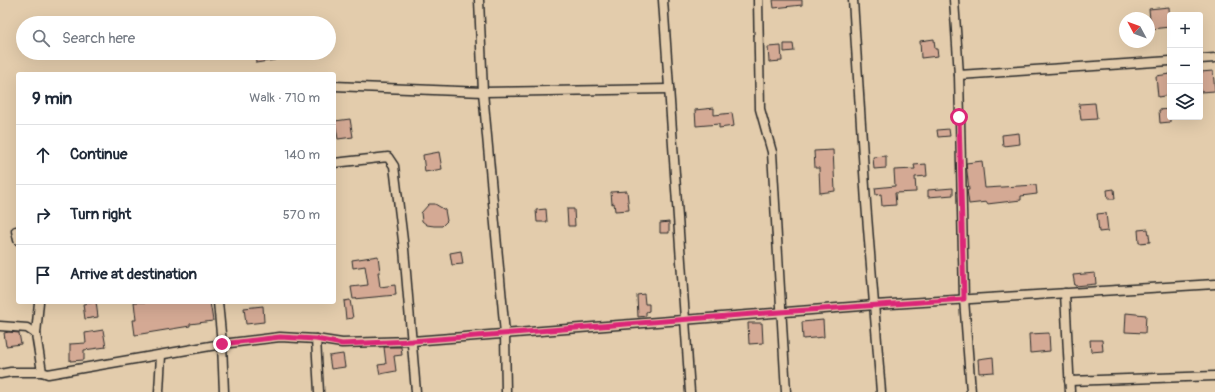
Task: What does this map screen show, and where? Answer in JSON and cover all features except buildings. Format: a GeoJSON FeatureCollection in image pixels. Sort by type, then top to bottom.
{"type":"FeatureCollection","features":[{"type":"Feature","properties":{"kind":"street"},"geometry":{"type":"LineString","coordinates":[[479,0],[483,92],[505,334],[506,392]]}},
{"type":"Feature","properties":{"kind":"street"},"geometry":{"type":"LineString","coordinates":[[663,0],[690,392]]}},
{"type":"Feature","properties":{"kind":"street"},"geometry":{"type":"LineString","coordinates":[[758,0],[760,109],[772,152],[780,312],[786,392]]}},
{"type":"Feature","properties":{"kind":"street"},"geometry":{"type":"LineString","coordinates":[[853,0],[880,392]]}},
{"type":"Feature","properties":{"kind":"street"},"geometry":{"type":"LineString","coordinates":[[954,0],[959,75],[964,299],[971,392]]}},
{"type":"Feature","properties":{"kind":"street"},"geometry":{"type":"LineString","coordinates":[[1203,59],[1215,58]]}},
{"type":"Feature","properties":{"kind":"street"},"geometry":{"type":"LineString","coordinates":[[959,75],[1167,61]]}},
{"type":"Feature","properties":{"kind":"street"},"geometry":{"type":"LineString","coordinates":[[336,86],[483,92],[670,89]]}},
{"type":"Feature","properties":{"kind":"street"},"geometry":{"type":"LineString","coordinates":[[336,163],[388,158],[394,166],[416,392]]}},
{"type":"Feature","properties":{"kind":"street"},"geometry":{"type":"LineString","coordinates":[[0,374],[11,372],[42,372],[48,374],[222,344],[280,337],[316,339],[342,344],[412,341],[875,305],[1215,284]]}},
{"type":"Feature","properties":{"kind":"street"},"geometry":{"type":"LineString","coordinates":[[1065,293],[1070,392]]}},
{"type":"Feature","properties":{"kind":"street"},"geometry":{"type":"LineString","coordinates":[[39,304],[36,334],[42,372]]}},
{"type":"Feature","properties":{"kind":"street"},"geometry":{"type":"LineString","coordinates":[[218,304],[224,392]]}},
{"type":"Feature","properties":{"kind":"street"},"geometry":{"type":"LineString","coordinates":[[0,326],[26,328],[36,334]]}},
{"type":"Feature","properties":{"kind":"street"},"geometry":{"type":"LineString","coordinates":[[316,339],[319,392]]}},
{"type":"Feature","properties":{"kind":"street"},"geometry":{"type":"LineString","coordinates":[[159,392],[161,355]]}},
{"type":"Feature","properties":{"kind":"street"},"geometry":{"type":"LineString","coordinates":[[1069,381],[1215,376]]}},
{"type":"Feature","properties":{"kind":"route"},"geometry":{"type":"LineString","coordinates":[[222,344],[280,337],[316,339],[342,344],[412,341],[964,299],[959,117]]}}]}
